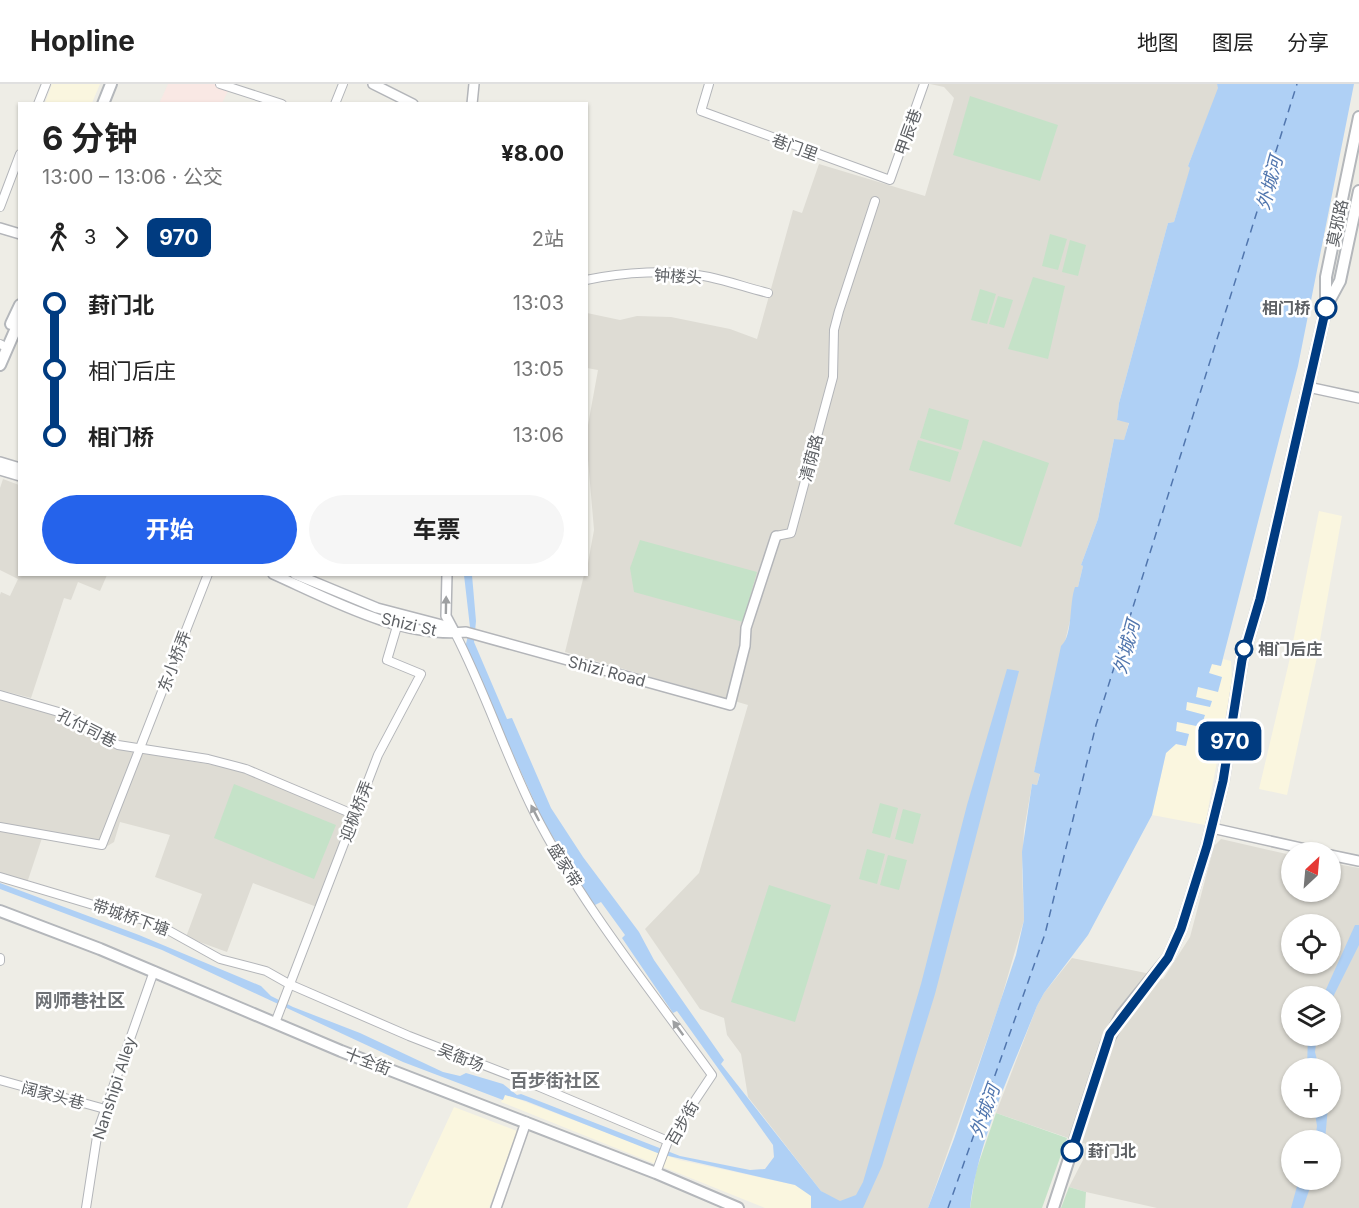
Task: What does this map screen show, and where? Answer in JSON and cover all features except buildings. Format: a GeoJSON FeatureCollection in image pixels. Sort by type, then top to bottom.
{"type":"FeatureCollection","features":[{"type":"Feature","properties":{"kind":"main road"},"geometry":{"type":"LineString","coordinates":[[104,102],[111,84]]}},
{"type":"Feature","properties":{"kind":"main road"},"geometry":{"type":"LineString","coordinates":[[110,102],[117,84]]}},
{"type":"Feature","properties":{"kind":"main road","name":"莫邪路"},"geometry":{"type":"LineString","coordinates":[[1326,308],[1326,277],[1359,117]]}},
{"type":"Feature","properties":{"kind":"main road"},"geometry":{"type":"LineString","coordinates":[[1053,1208],[1107,1042],[1121,1016],[1168,958],[1181,929],[1212,828],[1223,781],[1242,660],[1260,599],[1326,308],[1340,281],[1359,191]]}},
{"type":"Feature","properties":{"kind":"main road"},"geometry":{"type":"LineString","coordinates":[[1,346],[18,309]]}},
{"type":"Feature","properties":{"kind":"main road"},"geometry":{"type":"LineString","coordinates":[[0,365],[18,324]]}},
{"type":"Feature","properties":{"kind":"main road","name":"十全街"},"geometry":{"type":"LineString","coordinates":[[0,911],[154,971],[275,1023],[656,1173],[738,1208]]}},
{"type":"Feature","properties":{"kind":"street"},"geometry":{"type":"LineString","coordinates":[[40,102],[46,84]]}},
{"type":"Feature","properties":{"kind":"street"},"geometry":{"type":"LineString","coordinates":[[220,84],[276,102]]}},
{"type":"Feature","properties":{"kind":"street"},"geometry":{"type":"LineString","coordinates":[[336,102],[343,84]]}},
{"type":"Feature","properties":{"kind":"street"},"geometry":{"type":"LineString","coordinates":[[373,84],[409,102]]}},
{"type":"Feature","properties":{"kind":"street"},"geometry":{"type":"LineString","coordinates":[[471,102],[474,84]]}},
{"type":"Feature","properties":{"kind":"street","name":"巷门里"},"geometry":{"type":"LineString","coordinates":[[709,84],[700,111],[890,180]]}},
{"type":"Feature","properties":{"kind":"street","name":"甲辰巷"},"geometry":{"type":"LineString","coordinates":[[890,180],[924,84]]}},
{"type":"Feature","properties":{"kind":"street"},"geometry":{"type":"LineString","coordinates":[[0,207],[18,159]]}},
{"type":"Feature","properties":{"kind":"street","name":"清荫路"},"geometry":{"type":"LineString","coordinates":[[455,633],[466,632],[478,635],[730,705],[745,646],[746,628],[776,536],[791,533],[833,377],[834,330],[875,201]]}},
{"type":"Feature","properties":{"kind":"street"},"geometry":{"type":"LineString","coordinates":[[0,228],[18,233]]}},
{"type":"Feature","properties":{"kind":"street","name":"钟楼头"},"geometry":{"type":"LineString","coordinates":[[588,280],[605,276],[665,273],[706,276],[768,293]]}},
{"type":"Feature","properties":{"kind":"street"},"geometry":{"type":"LineString","coordinates":[[1308,387],[1359,398]]}},
{"type":"Feature","properties":{"kind":"street"},"geometry":{"type":"LineString","coordinates":[[0,462],[18,467]]}},
{"type":"Feature","properties":{"kind":"street"},"geometry":{"type":"LineString","coordinates":[[0,470],[18,475]]}},
{"type":"Feature","properties":{"kind":"street","name":"东小桥弄"},"geometry":{"type":"LineString","coordinates":[[0,827],[102,845],[207,576]]}},
{"type":"Feature","properties":{"kind":"street","name":"Shizi St"},"geometry":{"type":"LineString","coordinates":[[278,576],[358,611],[398,623],[455,633]]}},
{"type":"Feature","properties":{"kind":"street","name":"Shizi St"},"geometry":{"type":"LineString","coordinates":[[299,576],[347,598],[446,626],[455,633]]}},
{"type":"Feature","properties":{"kind":"street"},"geometry":{"type":"LineString","coordinates":[[447,576],[446,616],[455,633]]}},
{"type":"Feature","properties":{"kind":"street","name":"迎枫桥弄"},"geometry":{"type":"LineString","coordinates":[[275,1023],[378,755],[422,674],[387,660],[398,623]]}},
{"type":"Feature","properties":{"kind":"street","name":"盛家带"},"geometry":{"type":"LineString","coordinates":[[455,633],[534,811],[552,844],[596,913],[712,1075]]}},
{"type":"Feature","properties":{"kind":"street","name":"孔付司巷"},"geometry":{"type":"LineString","coordinates":[[0,695],[62,713],[118,745],[208,759],[246,769],[355,815]]}},
{"type":"Feature","properties":{"kind":"street"},"geometry":{"type":"LineString","coordinates":[[1212,828],[1281,843]]}},
{"type":"Feature","properties":{"kind":"street"},"geometry":{"type":"LineString","coordinates":[[1341,857],[1359,861]]}},
{"type":"Feature","properties":{"kind":"street","name":"带城桥下塘"},"geometry":{"type":"LineString","coordinates":[[0,877],[157,924],[220,958],[266,971],[289,984]]}},
{"type":"Feature","properties":{"kind":"street","name":"Nanshipi Alley"},"geometry":{"type":"LineString","coordinates":[[86,1208],[98,1130],[154,971]]}},
{"type":"Feature","properties":{"kind":"street","name":"吴衙场"},"geometry":{"type":"LineString","coordinates":[[289,984],[409,1036],[535,1085],[667,1145]]}},
{"type":"Feature","properties":{"kind":"street","name":"百步街"},"geometry":{"type":"LineString","coordinates":[[656,1173],[667,1145],[712,1075]]}},
{"type":"Feature","properties":{"kind":"street","name":"阔家头巷"},"geometry":{"type":"LineString","coordinates":[[0,1080],[105,1109]]}},
{"type":"Feature","properties":{"kind":"street"},"geometry":{"type":"LineString","coordinates":[[496,1208],[525,1122]]}},
{"type":"Feature","properties":{"kind":"shaded area"},"geometry":{"type":"Polygon","coordinates":[[[52,84],[100,84],[92,102],[45,102],[52,84]]]}},
{"type":"Feature","properties":{"kind":"shaded area"},"geometry":{"type":"Polygon","coordinates":[[[168,84],[218,84],[229,89],[222,102],[160,102],[168,84]]]}},
{"type":"Feature","properties":{"kind":"shaded area"},"geometry":{"type":"Polygon","coordinates":[[[930,84],[1217,84],[1219,88],[1188,166],[1191,167],[1174,222],[1168,223],[1119,403],[1117,420],[1129,422],[1124,441],[1114,439],[1098,519],[1081,565],[1083,566],[1034,772],[1040,773],[1037,785],[1032,784],[1024,830],[1022,870],[1024,920],[1000,1003],[928,1208],[844,1208],[821,1191],[748,1097],[741,1054],[727,1035],[724,1018],[700,1009],[645,929],[699,873],[748,705],[565,652],[584,576],[588,576],[594,530],[588,460],[588,425],[598,370],[588,368],[588,313],[620,320],[637,316],[671,317],[730,329],[757,339],[793,210],[802,213],[819,164],[925,196],[954,98],[944,87],[930,84]]]}},
{"type":"Feature","properties":{"kind":"shaded area"},"geometry":{"type":"Polygon","coordinates":[[[3,479],[18,485],[18,576],[107,576],[100,591],[78,582],[71,600],[64,598],[31,698],[0,690],[0,595],[1,592],[10,596],[18,579],[0,570],[0,488],[3,479]]]}},
{"type":"Feature","properties":{"kind":"shaded area"},"geometry":{"type":"Polygon","coordinates":[[[1319,511],[1342,516],[1317,657],[1287,795],[1259,789],[1289,662],[1319,511]]]}},
{"type":"Feature","properties":{"kind":"shaded area"},"geometry":{"type":"Polygon","coordinates":[[[1223,659],[1231,661],[1232,682],[1205,825],[1152,815],[1166,753],[1176,744],[1186,746],[1189,734],[1176,731],[1177,721],[1201,726],[1204,715],[1186,710],[1187,701],[1196,697],[1198,687],[1209,674],[1211,664],[1221,666],[1223,659]]]}},
{"type":"Feature","properties":{"kind":"shaded area"},"geometry":{"type":"Polygon","coordinates":[[[0,699],[73,719],[130,751],[231,768],[355,816],[317,907],[253,883],[227,952],[186,937],[202,894],[155,877],[170,835],[120,822],[114,842],[104,848],[44,832],[25,889],[0,881],[0,699]]]}},
{"type":"Feature","properties":{"kind":"shaded area"},"geometry":{"type":"Polygon","coordinates":[[[1221,839],[1281,853],[1281,902],[1341,902],[1341,865],[1359,868],[1359,1208],[1157,1208],[1086,1192],[1069,1187],[1083,1160],[1086,1144],[996,1113],[1037,1006],[1044,993],[1072,958],[1146,973],[1163,979],[1190,937],[1214,846],[1221,839]]]}},
{"type":"Feature","properties":{"kind":"shaded area"},"geometry":{"type":"Polygon","coordinates":[[[505,1094],[679,1160],[795,1185],[811,1195],[811,1208],[765,1208],[501,1102],[505,1094]]]}},
{"type":"Feature","properties":{"kind":"shaded area"},"geometry":{"type":"Polygon","coordinates":[[[454,1107],[517,1131],[489,1208],[407,1208],[454,1107]]]}},
{"type":"Feature","properties":{"kind":"green space"},"geometry":{"type":"Polygon","coordinates":[[[970,96],[1058,125],[1040,181],[953,155],[970,96]]]}},
{"type":"Feature","properties":{"kind":"green space"},"geometry":{"type":"Polygon","coordinates":[[[1050,234],[1067,239],[1058,270],[1042,266],[1050,234]]]}},
{"type":"Feature","properties":{"kind":"green space"},"geometry":{"type":"Polygon","coordinates":[[[1070,240],[1086,245],[1078,276],[1062,272],[1070,240]]]}},
{"type":"Feature","properties":{"kind":"green space"},"geometry":{"type":"Polygon","coordinates":[[[1033,277],[1065,286],[1048,359],[1008,349],[1033,277]]]}},
{"type":"Feature","properties":{"kind":"green space"},"geometry":{"type":"Polygon","coordinates":[[[980,289],[996,294],[987,324],[971,320],[980,289]]]}},
{"type":"Feature","properties":{"kind":"green space"},"geometry":{"type":"Polygon","coordinates":[[[998,296],[1013,300],[1004,328],[989,324],[998,296]]]}},
{"type":"Feature","properties":{"kind":"green space"},"geometry":{"type":"Polygon","coordinates":[[[929,408],[969,420],[961,450],[920,438],[929,408]]]}},
{"type":"Feature","properties":{"kind":"green space"},"geometry":{"type":"Polygon","coordinates":[[[918,440],[959,452],[950,482],[909,470],[918,440]]]}},
{"type":"Feature","properties":{"kind":"green space"},"geometry":{"type":"Polygon","coordinates":[[[983,440],[1049,463],[1021,547],[954,524],[983,440]]]}},
{"type":"Feature","properties":{"kind":"green space"},"geometry":{"type":"Polygon","coordinates":[[[640,540],[757,572],[743,622],[634,592],[630,568],[640,540]]]}},
{"type":"Feature","properties":{"kind":"green space"},"geometry":{"type":"Polygon","coordinates":[[[234,784],[336,825],[314,879],[214,838],[234,784]]]}},
{"type":"Feature","properties":{"kind":"green space"},"geometry":{"type":"Polygon","coordinates":[[[880,803],[898,808],[890,838],[872,833],[880,803]]]}},
{"type":"Feature","properties":{"kind":"green space"},"geometry":{"type":"Polygon","coordinates":[[[903,809],[921,814],[913,844],[895,839],[903,809]]]}},
{"type":"Feature","properties":{"kind":"green space"},"geometry":{"type":"Polygon","coordinates":[[[867,849],[885,854],[877,884],[859,879],[867,849]]]}},
{"type":"Feature","properties":{"kind":"green space"},"geometry":{"type":"Polygon","coordinates":[[[888,855],[907,860],[899,890],[880,885],[888,855]]]}},
{"type":"Feature","properties":{"kind":"green space"},"geometry":{"type":"Polygon","coordinates":[[[769,885],[831,905],[795,1022],[731,1002],[769,885]]]}},
{"type":"Feature","properties":{"kind":"green space"},"geometry":{"type":"Polygon","coordinates":[[[996,1113],[1067,1138],[1042,1208],[970,1208],[976,1171],[996,1113]]]}},
{"type":"Feature","properties":{"kind":"green space"},"geometry":{"type":"Polygon","coordinates":[[[1069,1187],[1086,1192],[1085,1208],[1061,1208],[1069,1187]]]}},
{"type":"Feature","properties":{"kind":"water","name":"外城河"},"geometry":{"type":"Polygon","coordinates":[[[1217,84],[1354,84],[1298,366],[1221,666],[1212,664],[1209,673],[1222,677],[1218,692],[1198,687],[1196,697],[1212,701],[1210,707],[1187,702],[1186,710],[1205,715],[1201,727],[1177,722],[1176,731],[1189,734],[1186,746],[1176,744],[1166,753],[1152,815],[1088,935],[1044,993],[1037,1006],[988,1131],[974,1182],[970,1208],[928,1208],[954,1139],[1016,955],[1024,920],[1022,852],[1032,784],[1037,785],[1040,774],[1034,772],[1061,646],[1069,627],[1073,594],[1075,587],[1078,587],[1083,566],[1081,565],[1098,519],[1114,439],[1124,440],[1129,423],[1117,420],[1119,403],[1168,223],[1174,222],[1190,168],[1188,166],[1218,88],[1217,84]]]}},
{"type":"Feature","properties":{"kind":"water"},"geometry":{"type":"Polygon","coordinates":[[[464,576],[472,576],[476,621],[474,642],[507,719],[512,718],[551,808],[583,857],[639,932],[654,960],[724,1060],[721,1064],[821,1191],[840,1201],[856,1195],[863,1182],[921,984],[967,805],[1007,669],[1019,671],[935,994],[882,1166],[863,1208],[811,1208],[811,1196],[795,1185],[660,1154],[526,1101],[505,1095],[503,1100],[403,1062],[162,950],[0,889],[0,883],[139,935],[261,986],[271,996],[293,1007],[360,1033],[443,1072],[460,1076],[466,1073],[503,1084],[517,1095],[521,1094],[680,1156],[750,1170],[765,1169],[774,1157],[773,1145],[677,1011],[673,1013],[622,938],[625,935],[601,902],[593,906],[581,887],[583,884],[544,823],[465,648],[470,627],[464,576]]]}},
{"type":"Feature","properties":{"kind":"water"},"geometry":{"type":"Polygon","coordinates":[[[1355,925],[1359,925],[1359,945],[1338,986],[1328,986],[1333,974],[1341,974],[1341,956],[1355,925]]]}},
{"type":"Feature","properties":{"kind":"water"},"geometry":{"type":"Polygon","coordinates":[[[1308,1046],[1316,1046],[1316,1058],[1307,1058],[1308,1046]]]}},
{"type":"Feature","properties":{"kind":"water"},"geometry":{"type":"Polygon","coordinates":[[[1316,1118],[1327,1118],[1326,1130],[1316,1130],[1316,1118]]]}},
{"type":"Feature","properties":{"kind":"water"},"geometry":{"type":"Polygon","coordinates":[[[1296,1190],[1309,1190],[1303,1208],[1291,1208],[1296,1190]]]}},
{"type":"Feature","properties":{"kind":"ferry route"},"geometry":{"type":"LineString","coordinates":[[948,1208],[1045,934],[1096,725],[1297,84]]}},
{"type":"Feature","properties":{"kind":"bus line","name":"970"},"geometry":{"type":"LineString","coordinates":[[1072,1151],[1110,1034],[1121,1016],[1160,972],[1175,945],[1207,846],[1223,781],[1242,660],[1260,599],[1326,308]]}},
{"type":"Feature","properties":{"kind":"place","name":"相门桥"},"geometry":{"type":"Point","coordinates":[1326,308]}},
{"type":"Feature","properties":{"kind":"place","name":"相门后庄"},"geometry":{"type":"Point","coordinates":[1244,649]}},
{"type":"Feature","properties":{"kind":"place","name":"葑门北"},"geometry":{"type":"Point","coordinates":[1072,1151]}},
{"type":"Feature","properties":{"kind":"district","name":"网师巷社区"},"geometry":{"type":"Point","coordinates":[80,1001]}},
{"type":"Feature","properties":{"kind":"district","name":"百步街社区"},"geometry":{"type":"Point","coordinates":[555,1081]}}]}
